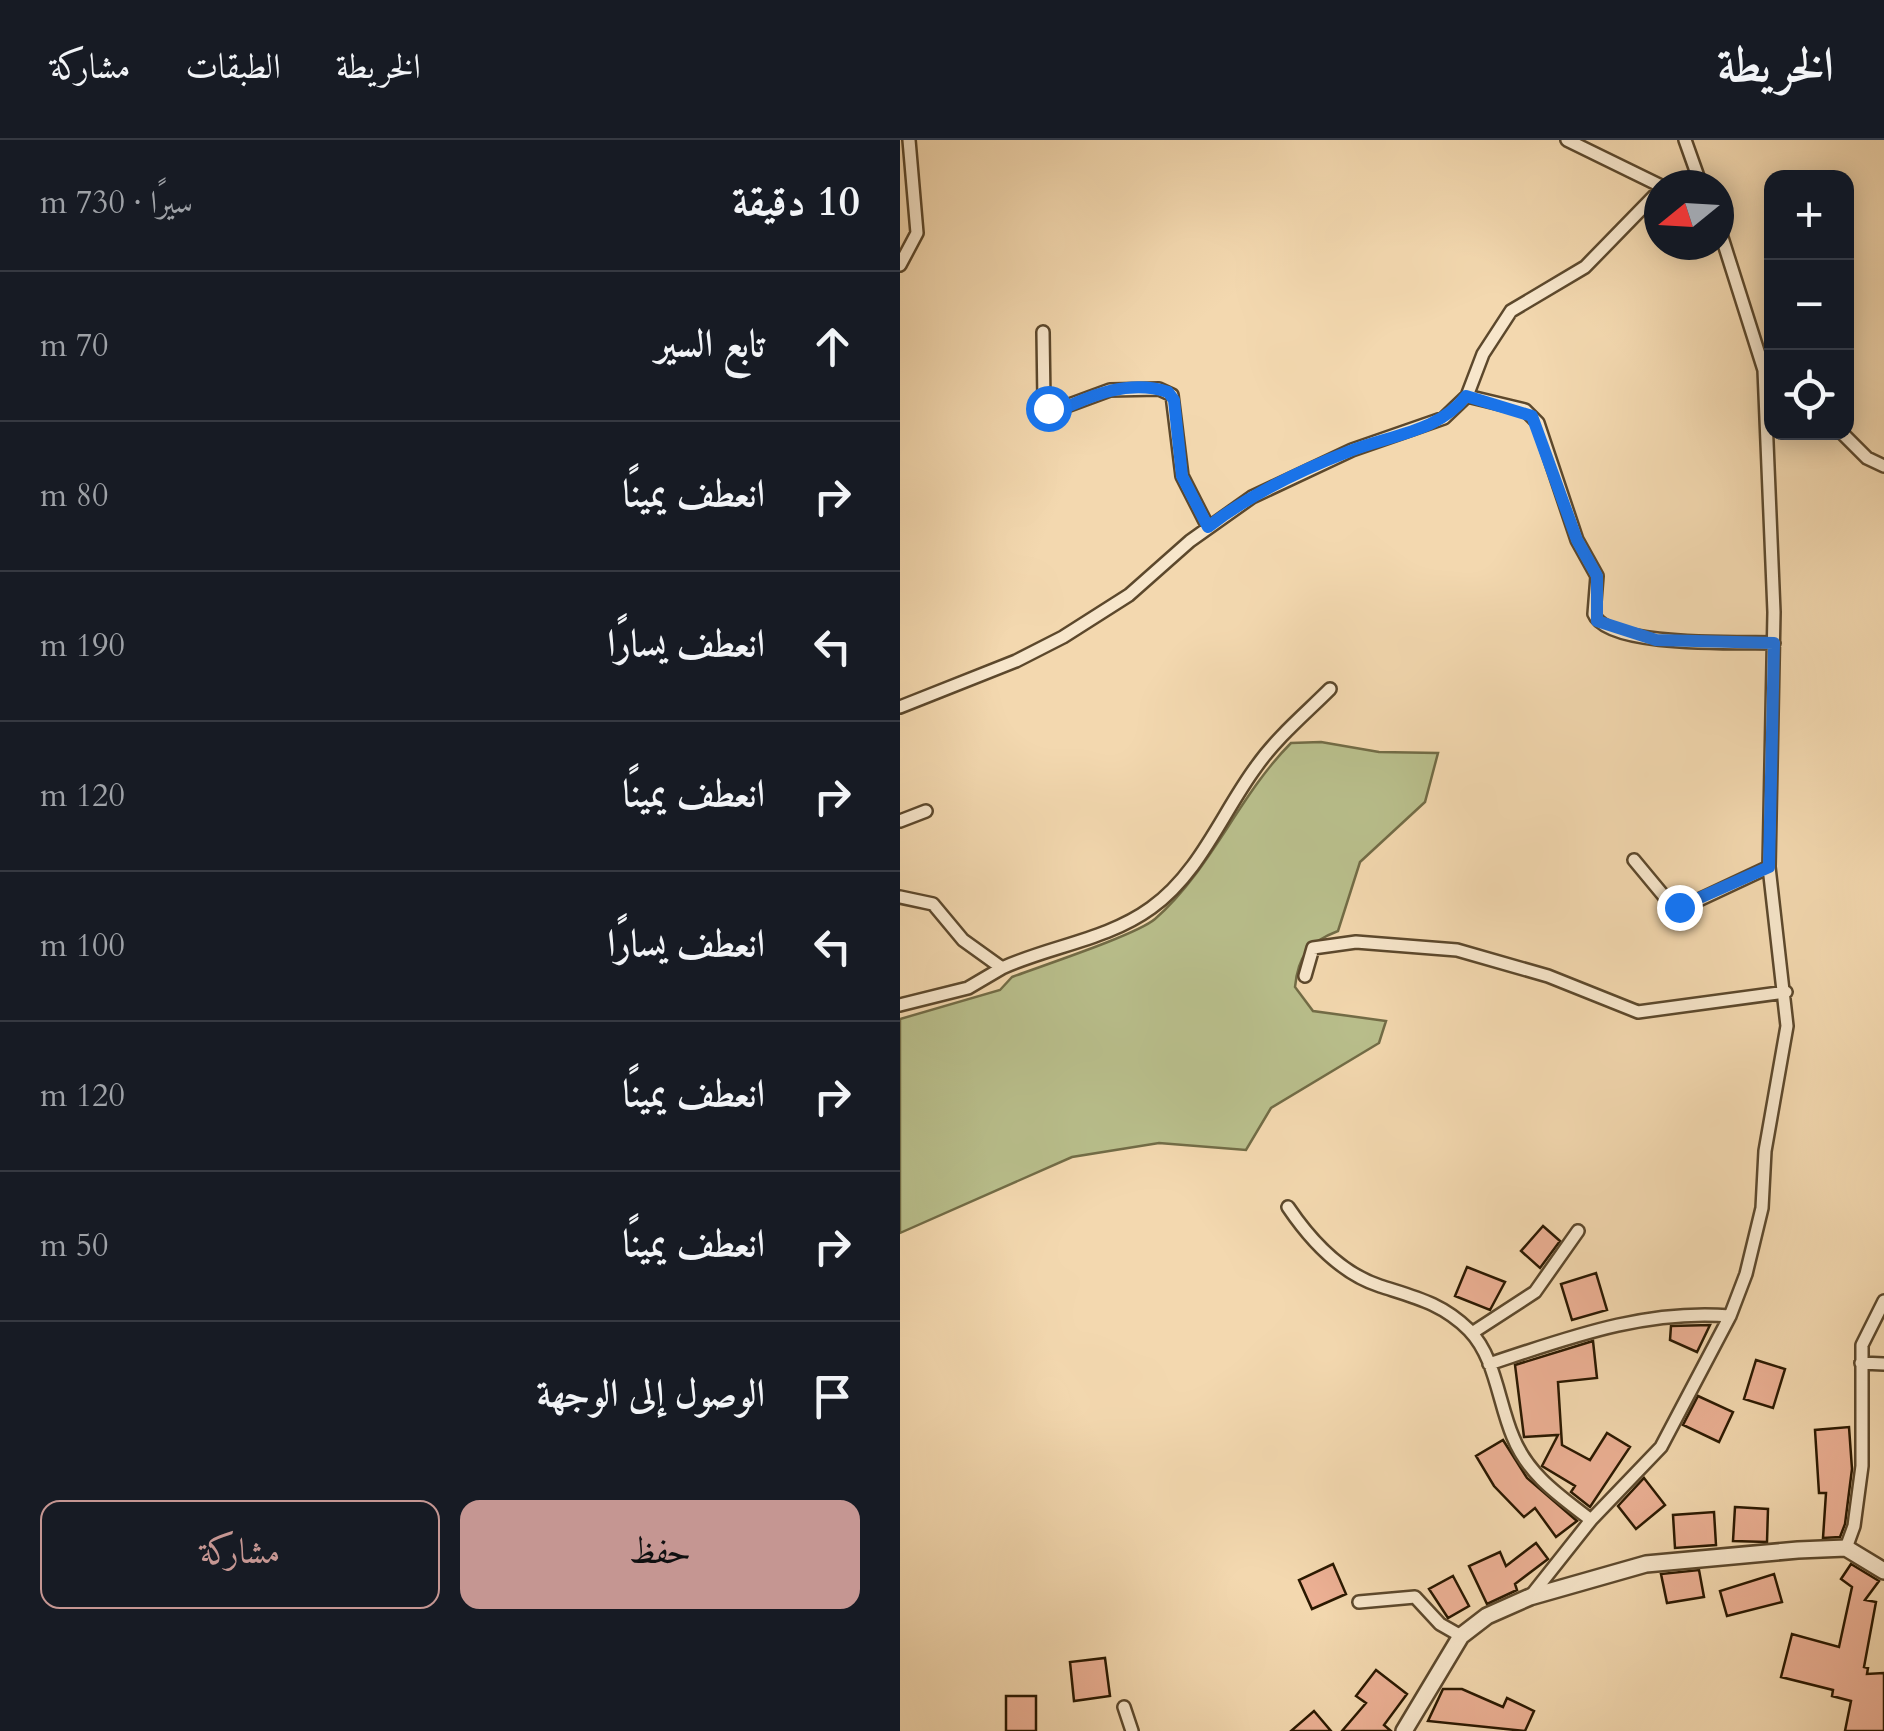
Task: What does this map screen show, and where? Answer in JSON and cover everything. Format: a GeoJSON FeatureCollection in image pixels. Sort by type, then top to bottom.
{"type":"FeatureCollection","features":[{"type":"Feature","properties":{"kind":"street"},"geometry":{"type":"LineString","coordinates":[[900,265],[916,233],[909,140]]}},
{"type":"Feature","properties":{"kind":"street"},"geometry":{"type":"LineString","coordinates":[[1567,140],[1644,180]]}},
{"type":"Feature","properties":{"kind":"street"},"geometry":{"type":"LineString","coordinates":[[1685,140],[1695,170]]}},
{"type":"Feature","properties":{"kind":"street"},"geometry":{"type":"LineString","coordinates":[[900,707],[1016,661],[1063,636],[1129,595],[1208,527],[1252,497],[1318,464],[1444,418],[1466,396],[1482,354],[1511,310],[1585,267],[1644,204]]}},
{"type":"Feature","properties":{"kind":"street"},"geometry":{"type":"LineString","coordinates":[[1730,260],[1764,358]]}},
{"type":"Feature","properties":{"kind":"street"},"geometry":{"type":"LineString","coordinates":[[1042,332],[1042,389],[1044,402],[1053,411],[1110,390],[1158,389],[1172,396],[1182,476],[1208,527]]}},
{"type":"Feature","properties":{"kind":"street"},"geometry":{"type":"LineString","coordinates":[[1466,396],[1525,410],[1538,423],[1577,540],[1597,576],[1594,614],[1603,626],[1656,640],[1774,643]]}},
{"type":"Feature","properties":{"kind":"street"},"geometry":{"type":"LineString","coordinates":[[1530,1597],[1591,1520],[1660,1447],[1730,1316],[1750,1260],[1762,1208],[1765,1151],[1787,1026],[1786,992],[1771,915],[1769,867],[1774,643],[1770,440]]}},
{"type":"Feature","properties":{"kind":"street"},"geometry":{"type":"LineString","coordinates":[[1849,440],[1867,458],[1884,466]]}},
{"type":"Feature","properties":{"kind":"street"},"geometry":{"type":"LineString","coordinates":[[900,1005],[968,988],[1002,968],[1075,944],[1153,907],[1228,816],[1274,744],[1330,689]]}},
{"type":"Feature","properties":{"kind":"street"},"geometry":{"type":"LineString","coordinates":[[900,821],[926,811]]}},
{"type":"Feature","properties":{"kind":"street"},"geometry":{"type":"LineString","coordinates":[[1634,860],[1673,907],[1688,905],[1769,867]]}},
{"type":"Feature","properties":{"kind":"street"},"geometry":{"type":"LineString","coordinates":[[900,897],[932,904],[963,940],[1002,968]]}},
{"type":"Feature","properties":{"kind":"street"},"geometry":{"type":"LineString","coordinates":[[1305,976],[1314,948],[1356,942],[1458,950],[1548,976],[1638,1012],[1786,992]]}},
{"type":"Feature","properties":{"kind":"street"},"geometry":{"type":"LineString","coordinates":[[1288,1207],[1335,1261],[1379,1286],[1430,1301],[1472,1333],[1489,1364],[1519,1451],[1540,1479],[1591,1520]]}},
{"type":"Feature","properties":{"kind":"street"},"geometry":{"type":"LineString","coordinates":[[1472,1333],[1540,1287],[1578,1231]]}},
{"type":"Feature","properties":{"kind":"street"},"geometry":{"type":"LineString","coordinates":[[1846,1548],[1854,1526],[1862,1466],[1862,1344],[1884,1301]]}},
{"type":"Feature","properties":{"kind":"street"},"geometry":{"type":"LineString","coordinates":[[1489,1364],[1582,1334],[1660,1316],[1730,1316]]}},
{"type":"Feature","properties":{"kind":"street"},"geometry":{"type":"LineString","coordinates":[[1861,1362],[1884,1364]]}},
{"type":"Feature","properties":{"kind":"street"},"geometry":{"type":"LineString","coordinates":[[1404,1731],[1462,1636],[1487,1616],[1530,1597],[1662,1562],[1846,1548],[1884,1570]]}},
{"type":"Feature","properties":{"kind":"street"},"geometry":{"type":"LineString","coordinates":[[1359,1602],[1415,1597],[1445,1628],[1462,1636]]}},
{"type":"Feature","properties":{"kind":"street"},"geometry":{"type":"LineString","coordinates":[[1124,1707],[1132,1731]]}},
{"type":"Feature","properties":{"kind":"green space"},"geometry":{"type":"Polygon","coordinates":[[[1321,742],[1379,752],[1438,753],[1425,802],[1360,862],[1338,931],[1319,940],[1307,952],[1297,976],[1295,987],[1313,1011],[1386,1021],[1379,1043],[1271,1108],[1246,1150],[1159,1143],[1072,1157],[900,1233],[900,1019],[1000,990],[1012,977],[1145,926],[1193,878],[1256,786],[1291,743],[1321,742]]]}},
{"type":"Feature","properties":{"kind":"building"},"geometry":{"type":"Polygon","coordinates":[[[1543,1226],[1560,1241],[1540,1268],[1521,1251],[1543,1226]]]}},
{"type":"Feature","properties":{"kind":"building"},"geometry":{"type":"Polygon","coordinates":[[[1467,1267],[1505,1282],[1490,1310],[1455,1296],[1467,1267]]]}},
{"type":"Feature","properties":{"kind":"building"},"geometry":{"type":"Polygon","coordinates":[[[1596,1273],[1607,1310],[1572,1320],[1561,1284],[1596,1273]]]}},
{"type":"Feature","properties":{"kind":"building"},"geometry":{"type":"Polygon","coordinates":[[[1710,1325],[1697,1352],[1670,1340],[1671,1326],[1710,1325]]]}},
{"type":"Feature","properties":{"kind":"building"},"geometry":{"type":"Polygon","coordinates":[[[1593,1341],[1597,1378],[1558,1382],[1562,1445],[1590,1460],[1607,1433],[1630,1447],[1590,1507],[1571,1492],[1575,1486],[1542,1466],[1558,1435],[1524,1437],[1515,1365],[1593,1341]]]}},
{"type":"Feature","properties":{"kind":"building"},"geometry":{"type":"Polygon","coordinates":[[[1756,1360],[1785,1369],[1773,1408],[1744,1399],[1756,1360]]]}},
{"type":"Feature","properties":{"kind":"building"},"geometry":{"type":"Polygon","coordinates":[[[1698,1396],[1733,1412],[1719,1442],[1683,1425],[1698,1396]]]}},
{"type":"Feature","properties":{"kind":"building"},"geometry":{"type":"Polygon","coordinates":[[[1849,1427],[1852,1469],[1845,1524],[1840,1537],[1823,1538],[1826,1493],[1819,1493],[1815,1430],[1849,1427]]]}},
{"type":"Feature","properties":{"kind":"building"},"geometry":{"type":"Polygon","coordinates":[[[1503,1440],[1527,1478],[1577,1521],[1556,1537],[1535,1508],[1524,1517],[1494,1486],[1476,1456],[1503,1440]]]}},
{"type":"Feature","properties":{"kind":"building"},"geometry":{"type":"Polygon","coordinates":[[[1644,1478],[1665,1505],[1636,1529],[1618,1506],[1644,1478]]]}},
{"type":"Feature","properties":{"kind":"building"},"geometry":{"type":"Polygon","coordinates":[[[1735,1507],[1768,1509],[1767,1542],[1733,1541],[1735,1507]]]}},
{"type":"Feature","properties":{"kind":"building"},"geometry":{"type":"Polygon","coordinates":[[[1714,1512],[1716,1545],[1675,1548],[1673,1515],[1714,1512]]]}},
{"type":"Feature","properties":{"kind":"building"},"geometry":{"type":"Polygon","coordinates":[[[1536,1543],[1548,1559],[1515,1584],[1517,1590],[1487,1604],[1469,1566],[1500,1552],[1506,1566],[1536,1543]]]}},
{"type":"Feature","properties":{"kind":"building"},"geometry":{"type":"Polygon","coordinates":[[[1333,1564],[1346,1594],[1312,1609],[1299,1580],[1333,1564]]]}},
{"type":"Feature","properties":{"kind":"building"},"geometry":{"type":"Polygon","coordinates":[[[1851,1564],[1879,1581],[1865,1600],[1876,1602],[1864,1667],[1868,1668],[1867,1674],[1884,1673],[1884,1731],[1845,1731],[1851,1701],[1832,1696],[1833,1690],[1781,1677],[1792,1634],[1839,1647],[1852,1587],[1841,1579],[1851,1564]]]}},
{"type":"Feature","properties":{"kind":"building"},"geometry":{"type":"Polygon","coordinates":[[[1699,1570],[1704,1597],[1667,1603],[1661,1574],[1699,1570]]]}},
{"type":"Feature","properties":{"kind":"building"},"geometry":{"type":"Polygon","coordinates":[[[1774,1574],[1782,1602],[1727,1616],[1720,1591],[1774,1574]]]}},
{"type":"Feature","properties":{"kind":"building"},"geometry":{"type":"Polygon","coordinates":[[[1453,1576],[1469,1606],[1448,1618],[1429,1589],[1453,1576]]]}},
{"type":"Feature","properties":{"kind":"building"},"geometry":{"type":"Polygon","coordinates":[[[1105,1658],[1110,1696],[1074,1701],[1070,1662],[1105,1658]]]}},
{"type":"Feature","properties":{"kind":"building"},"geometry":{"type":"Polygon","coordinates":[[[1376,1670],[1407,1694],[1384,1725],[1391,1731],[1342,1731],[1366,1703],[1356,1696],[1376,1670]]]}},
{"type":"Feature","properties":{"kind":"building"},"geometry":{"type":"Polygon","coordinates":[[[1443,1689],[1462,1689],[1503,1707],[1507,1698],[1534,1711],[1525,1731],[1428,1721],[1443,1689]]]}},
{"type":"Feature","properties":{"kind":"building"},"geometry":{"type":"Polygon","coordinates":[[[1006,1696],[1036,1696],[1036,1731],[1006,1731],[1006,1696]]]}},
{"type":"Feature","properties":{"kind":"building"},"geometry":{"type":"Polygon","coordinates":[[[1314,1711],[1331,1731],[1291,1731],[1314,1711]]]}},
{"type":"Feature","properties":{"kind":"route"},"geometry":{"type":"LineString","coordinates":[[1048,408],[1058,411],[1075,400],[1110,390],[1168,392],[1174,400],[1182,476],[1208,527],[1252,497],[1318,464],[1444,418],[1466,396],[1525,410],[1538,423],[1577,540],[1597,576],[1597,621],[1656,640],[1774,643],[1769,867],[1679,907]]}}]}
